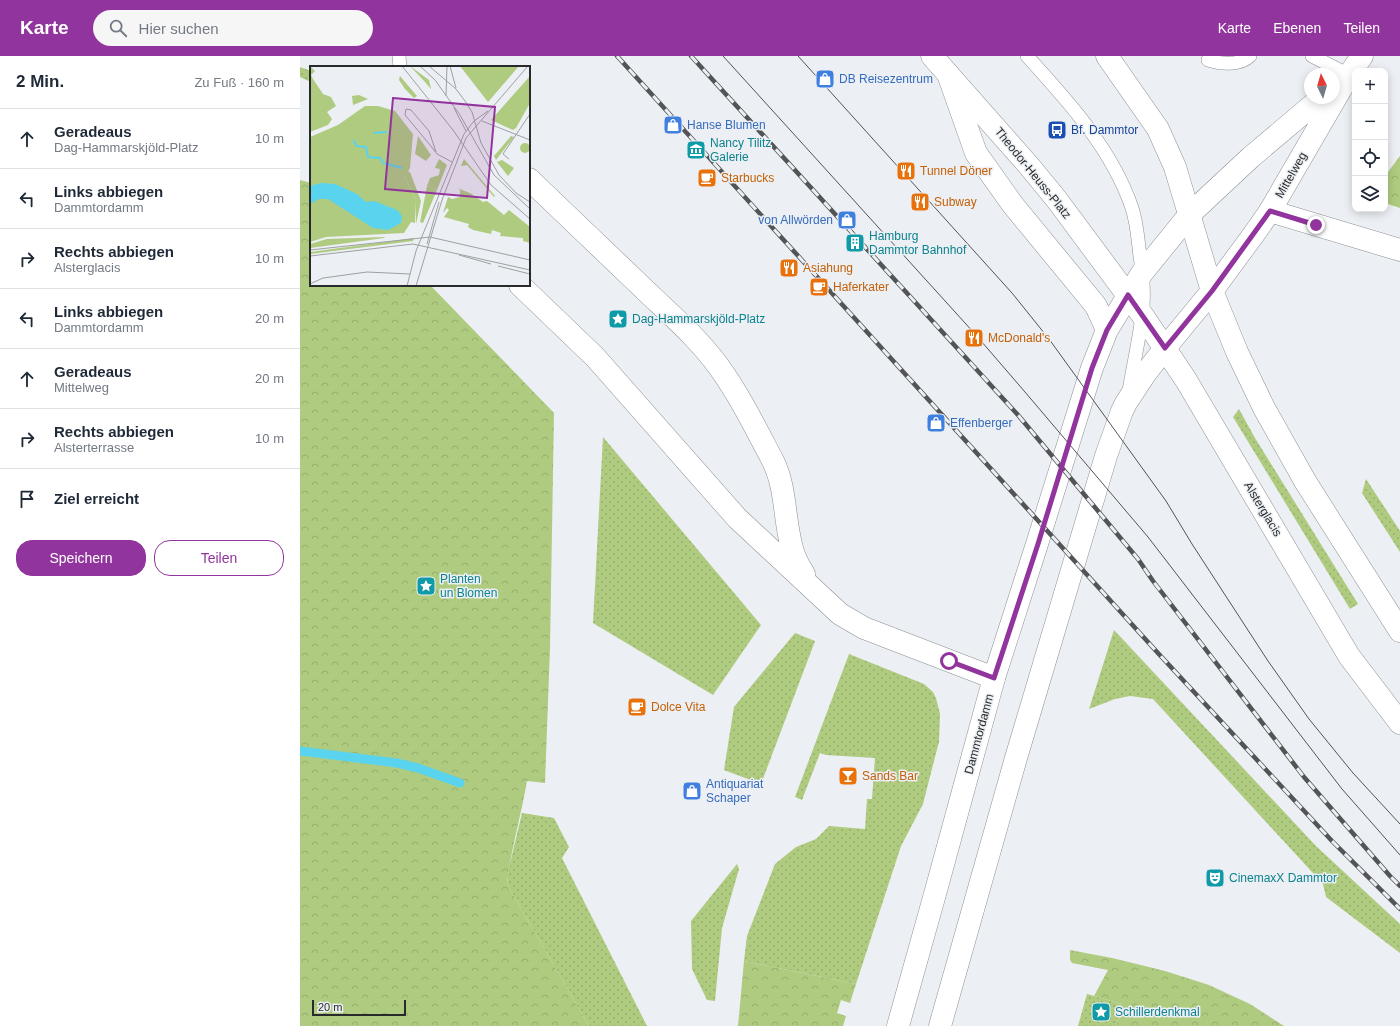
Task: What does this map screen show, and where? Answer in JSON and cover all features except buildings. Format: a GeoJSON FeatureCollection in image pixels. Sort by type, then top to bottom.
{"type":"FeatureCollection","features":[{"type":"Feature","properties":{"kind":"street","name":"Theodor-Heuss-Platz"},"geometry":{"type":"LineString","coordinates":[[932,56],[1044,184],[1128,295]]}},
{"type":"Feature","properties":{"kind":"street"},"geometry":{"type":"LineString","coordinates":[[1107,56],[1158,130],[1175,167],[1212,291],[1237,352],[1264,408],[1309,487],[1400,631]]}},
{"type":"Feature","properties":{"kind":"street","name":"Mittelweg"},"geometry":{"type":"LineString","coordinates":[[1212,291],[1270,211],[1342,81],[1362,56]]}},
{"type":"Feature","properties":{"kind":"street"},"geometry":{"type":"LineString","coordinates":[[948,74],[976,153],[1013,205],[1096,306],[1107,330]]}},
{"type":"Feature","properties":{"kind":"street"},"geometry":{"type":"LineString","coordinates":[[1190,214],[1251,157],[1315,104]]}},
{"type":"Feature","properties":{"kind":"street"},"geometry":{"type":"LineString","coordinates":[[530,180],[682,327],[718,365],[735,390],[774,463],[783,493],[791,545],[797,563],[812,587]]}},
{"type":"Feature","properties":{"kind":"street"},"geometry":{"type":"LineString","coordinates":[[1270,211],[1400,250]]}},
{"type":"Feature","properties":{"kind":"street","name":"Dammtordamm"},"geometry":{"type":"LineString","coordinates":[[899,1025],[994,678],[1038,544],[1092,368],[1107,330],[1142,273],[1190,214]]}},
{"type":"Feature","properties":{"kind":"street"},"geometry":{"type":"LineString","coordinates":[[521,286],[595,357],[737,518],[840,614],[864,628],[994,678]]}},
{"type":"Feature","properties":{"kind":"street"},"geometry":{"type":"LineString","coordinates":[[940,1026],[1016,758],[1106,456],[1122,411],[1145,374],[1212,291]]}},
{"type":"Feature","properties":{"kind":"street","name":"Alsterglacis"},"geometry":{"type":"LineString","coordinates":[[1128,295],[1165,348],[1196,397],[1349,656],[1400,722]]}},
{"type":"Feature","properties":{"kind":"lane"},"geometry":{"type":"LineString","coordinates":[[399,56],[400,66]]}},
{"type":"Feature","properties":{"kind":"lane"},"geometry":{"type":"LineString","coordinates":[[1027,56],[1070,102],[1110,159],[1132,207],[1142,273],[1142,316],[1126,403]]}},
{"type":"Feature","properties":{"kind":"lane"},"geometry":{"type":"LineString","coordinates":[[1208,60],[1227,64],[1246,59],[1250,56]]}},
{"type":"Feature","properties":{"kind":"lane"},"geometry":{"type":"LineString","coordinates":[[1312,56],[1342,81]]}},
{"type":"Feature","properties":{"kind":"green space"},"geometry":{"type":"Polygon","coordinates":[[[300,67],[310,71],[310,82],[300,77],[300,67]]]}},
{"type":"Feature","properties":{"kind":"green space"},"geometry":{"type":"Polygon","coordinates":[[[1400,156],[1400,208],[1388,204],[1388,172],[1400,156]]]}},
{"type":"Feature","properties":{"kind":"green space","name":"Planten un Blomen"},"geometry":{"type":"Polygon","coordinates":[[[300,180],[310,183],[310,286],[431,286],[554,413],[550,647],[545,783],[527,781],[507,884],[589,1026],[300,1026],[300,180]]]}},
{"type":"Feature","properties":{"kind":"green space"},"geometry":{"type":"Polygon","coordinates":[[[1239,409],[1255,438],[1358,604],[1350,609],[1233,417],[1239,409]]]}},
{"type":"Feature","properties":{"kind":"green space"},"geometry":{"type":"Polygon","coordinates":[[[603,437],[761,625],[713,695],[593,623],[603,437]]]}},
{"type":"Feature","properties":{"kind":"green space"},"geometry":{"type":"Polygon","coordinates":[[[1366,479],[1400,531],[1400,552],[1362,493],[1366,479]]]}},
{"type":"Feature","properties":{"kind":"green space"},"geometry":{"type":"Polygon","coordinates":[[[1114,630],[1316,846],[1400,924],[1400,953],[1326,897],[1323,884],[1153,699],[1130,696],[1115,699],[1089,709],[1114,630]]]}},
{"type":"Feature","properties":{"kind":"green space"},"geometry":{"type":"Polygon","coordinates":[[[795,633],[815,641],[761,784],[724,770],[734,707],[795,633]]]}},
{"type":"Feature","properties":{"kind":"green space"},"geometry":{"type":"Polygon","coordinates":[[[849,654],[924,684],[933,692],[940,714],[939,742],[923,804],[901,846],[856,984],[744,961],[747,936],[775,864],[796,847],[816,839],[829,826],[865,829],[867,799],[872,799],[875,758],[826,755],[820,753],[802,800],[795,797],[849,654]]]}},
{"type":"Feature","properties":{"kind":"green space"},"geometry":{"type":"Polygon","coordinates":[[[522,813],[554,818],[569,847],[562,858],[647,1026],[589,1026],[507,884],[509,868],[522,813]]]}},
{"type":"Feature","properties":{"kind":"green space"},"geometry":{"type":"Polygon","coordinates":[[[737,864],[739,869],[722,928],[715,1001],[707,1000],[692,969],[691,921],[737,864]]]}},
{"type":"Feature","properties":{"kind":"green space"},"geometry":{"type":"Polygon","coordinates":[[[1070,950],[1112,958],[1165,971],[1209,985],[1250,1004],[1284,1026],[1116,1026],[1122,1004],[1094,996],[1108,970],[1072,963],[1070,960],[1070,950]]]}},
{"type":"Feature","properties":{"kind":"green space"},"geometry":{"type":"Polygon","coordinates":[[[744,961],[856,984],[850,1003],[841,1000],[837,1013],[846,1016],[843,1026],[738,1026],[744,961]]]}},
{"type":"Feature","properties":{"kind":"green space"},"geometry":{"type":"Polygon","coordinates":[[[1087,994],[1122,1004],[1116,1026],[1078,1026],[1087,994]]]}},
{"type":"Feature","properties":{"kind":"waterway"},"geometry":{"type":"LineString","coordinates":[[300,751],[397,763],[418,768],[460,783]]}},
{"type":"Feature","properties":{"kind":"tram line"},"geometry":{"type":"LineString","coordinates":[[723,56],[975,334],[1148,537],[1342,789],[1400,855]]}},
{"type":"Feature","properties":{"kind":"tram line"},"geometry":{"type":"LineString","coordinates":[[798,56],[1012,293],[1049,339],[1166,501],[1268,661],[1309,719],[1353,773],[1400,824]]}},
{"type":"Feature","properties":{"kind":"railway"},"geometry":{"type":"LineString","coordinates":[[617,56],[1157,652],[1332,841],[1400,909]]}},
{"type":"Feature","properties":{"kind":"railway"},"geometry":{"type":"LineString","coordinates":[[691,56],[1018,415],[1138,559],[1153,581],[1304,777],[1400,886]]}},
{"type":"Feature","properties":{"kind":"place","name":"DB Reisezentrum"},"geometry":{"type":"Point","coordinates":[825,79]}},
{"type":"Feature","properties":{"kind":"place","name":"Hanse Blumen"},"geometry":{"type":"Point","coordinates":[673,125]}},
{"type":"Feature","properties":{"kind":"place","name":"Bf. Dammtor"},"geometry":{"type":"Point","coordinates":[1057,130]}},
{"type":"Feature","properties":{"kind":"place","name":"Nancy Tilitz Galerie"},"geometry":{"type":"Point","coordinates":[696,150]}},
{"type":"Feature","properties":{"kind":"place","name":"Tunnel Döner"},"geometry":{"type":"Point","coordinates":[906,171]}},
{"type":"Feature","properties":{"kind":"place","name":"Starbucks"},"geometry":{"type":"Point","coordinates":[707,178]}},
{"type":"Feature","properties":{"kind":"place","name":"Subway"},"geometry":{"type":"Point","coordinates":[920,202]}},
{"type":"Feature","properties":{"kind":"place","name":"von Allwörden"},"geometry":{"type":"Point","coordinates":[847,220]}},
{"type":"Feature","properties":{"kind":"place","name":"Hamburg Dammtor Bahnhof"},"geometry":{"type":"Point","coordinates":[855,243]}},
{"type":"Feature","properties":{"kind":"place","name":"Asiahung"},"geometry":{"type":"Point","coordinates":[789,268]}},
{"type":"Feature","properties":{"kind":"place","name":"Haferkater"},"geometry":{"type":"Point","coordinates":[819,287]}},
{"type":"Feature","properties":{"kind":"place","name":"Dag-Hammarskjöld-Platz"},"geometry":{"type":"Point","coordinates":[618,319]}},
{"type":"Feature","properties":{"kind":"place","name":"McDonald's"},"geometry":{"type":"Point","coordinates":[974,338]}},
{"type":"Feature","properties":{"kind":"place","name":"Effenberger"},"geometry":{"type":"Point","coordinates":[936,423]}},
{"type":"Feature","properties":{"kind":"place","name":"Planten un Blomen"},"geometry":{"type":"Point","coordinates":[426,586]}},
{"type":"Feature","properties":{"kind":"place","name":"Dolce Vita"},"geometry":{"type":"Point","coordinates":[637,707]}},
{"type":"Feature","properties":{"kind":"place","name":"Sands Bar"},"geometry":{"type":"Point","coordinates":[848,776]}},
{"type":"Feature","properties":{"kind":"place","name":"Antiquariat Schaper"},"geometry":{"type":"Point","coordinates":[692,791]}},
{"type":"Feature","properties":{"kind":"place","name":"CinemaxX Dammtor"},"geometry":{"type":"Point","coordinates":[1215,878]}},
{"type":"Feature","properties":{"kind":"place","name":"Schillerdenkmal"},"geometry":{"type":"Point","coordinates":[1101,1012]}},
{"type":"Feature","properties":{"kind":"route"},"geometry":{"type":"LineString","coordinates":[[949,661],[994,678],[1038,544],[1092,368],[1107,330],[1128,295],[1165,348],[1212,291],[1270,211],[1316,225]]}}]}
